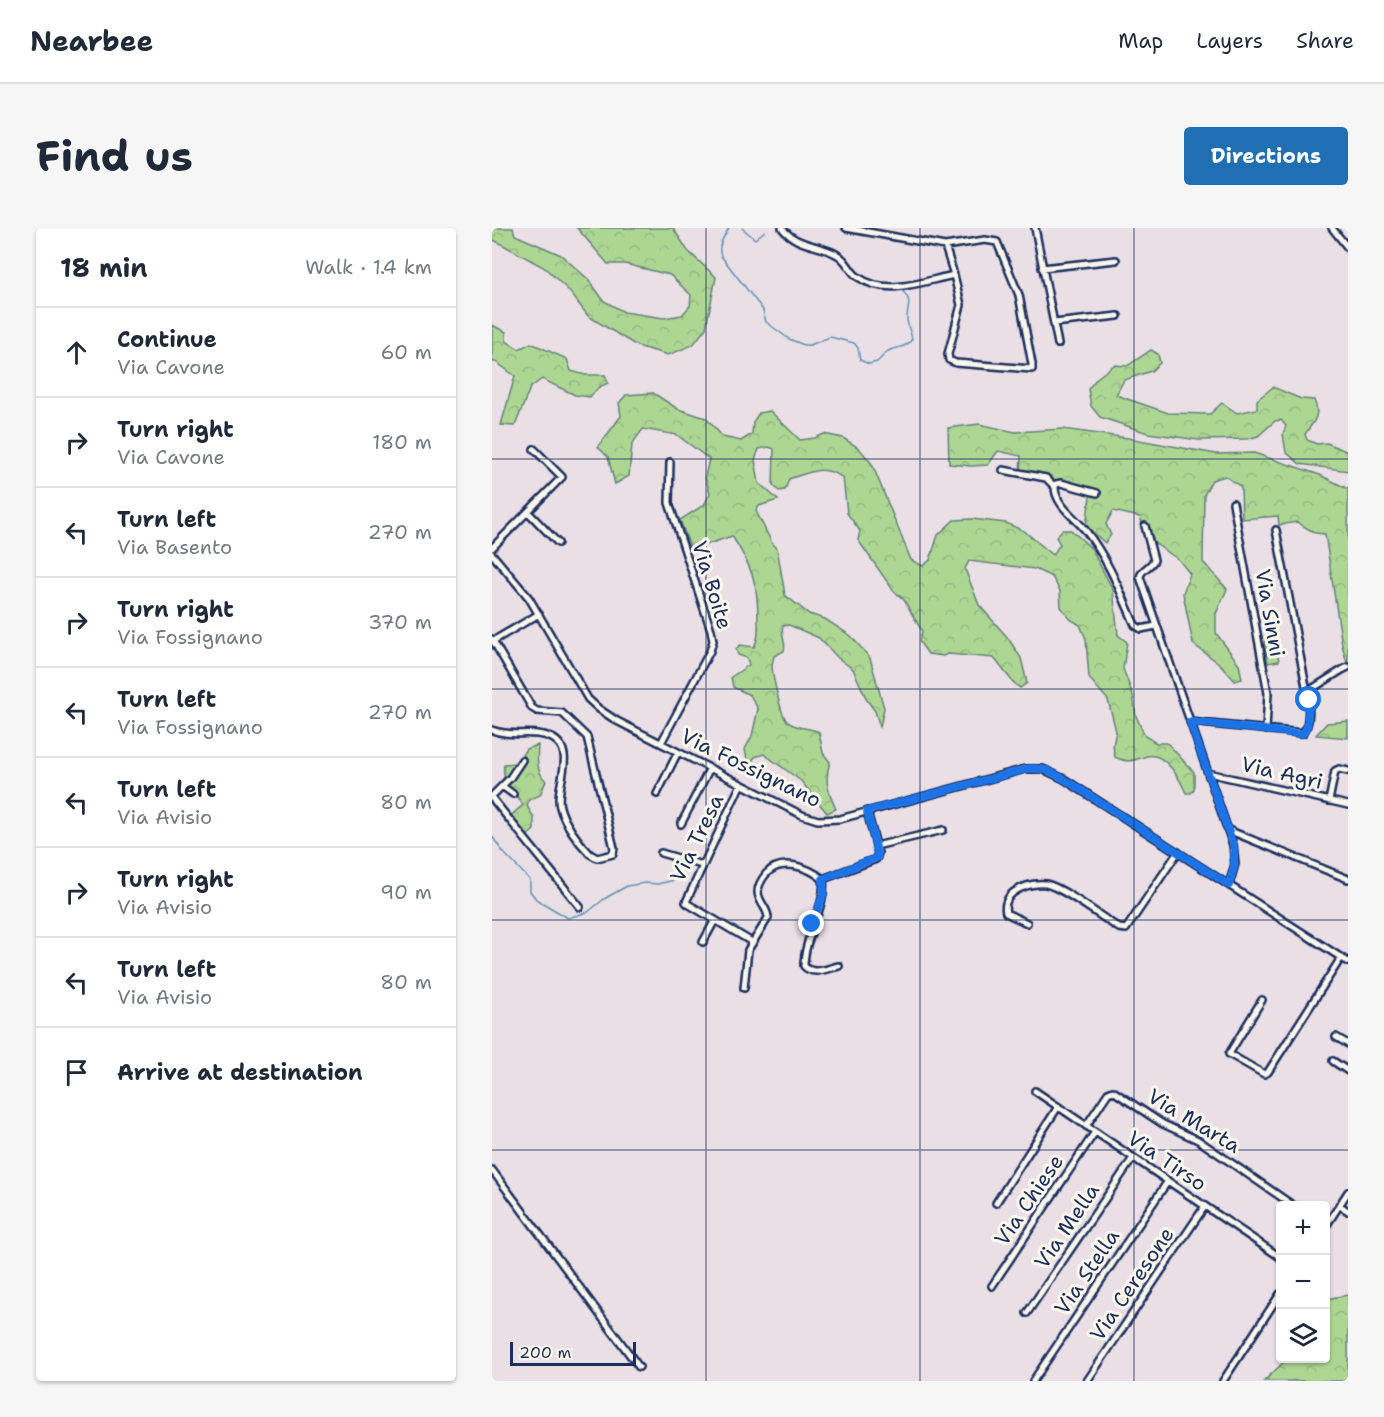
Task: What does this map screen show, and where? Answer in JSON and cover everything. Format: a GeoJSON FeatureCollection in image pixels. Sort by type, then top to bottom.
{"type":"FeatureCollection","features":[{"type":"Feature","properties":{"kind":"street"},"geometry":{"type":"LineString","coordinates":[[782,228],[798,242],[839,255],[857,276],[879,286],[897,287],[954,275]]}},
{"type":"Feature","properties":{"kind":"street"},"geometry":{"type":"LineString","coordinates":[[846,228],[945,246],[994,241],[999,245],[1018,295],[1032,369],[956,363],[949,360],[948,354],[961,305],[945,246]]}},
{"type":"Feature","properties":{"kind":"street"},"geometry":{"type":"LineString","coordinates":[[1035,228],[1058,344]]}},
{"type":"Feature","properties":{"kind":"street"},"geometry":{"type":"LineString","coordinates":[[1332,228],[1348,248]]}},
{"type":"Feature","properties":{"kind":"street"},"geometry":{"type":"LineString","coordinates":[[1042,268],[1116,260]]}},
{"type":"Feature","properties":{"kind":"street"},"geometry":{"type":"LineString","coordinates":[[1054,323],[1118,316]]}},
{"type":"Feature","properties":{"kind":"street"},"geometry":{"type":"LineString","coordinates":[[492,548],[562,477],[534,448]]}},
{"type":"Feature","properties":{"kind":"street","name":"Via Boite"},"geometry":{"type":"LineString","coordinates":[[661,743],[710,651],[713,641],[669,503],[670,462]]}},
{"type":"Feature","properties":{"kind":"street"},"geometry":{"type":"LineString","coordinates":[[1003,470],[1044,478],[1055,487]]}},
{"type":"Feature","properties":{"kind":"street"},"geometry":{"type":"LineString","coordinates":[[1097,494],[1060,483],[1057,483],[1055,487],[1055,494],[1059,501],[1099,549],[1136,626],[1141,629],[1156,626]]}},
{"type":"Feature","properties":{"kind":"street","name":"Via Sinni"},"geometry":{"type":"LineString","coordinates":[[1233,503],[1268,693],[1266,730],[1299,734],[1304,733],[1309,711],[1307,692],[1276,530]]}},
{"type":"Feature","properties":{"kind":"street"},"geometry":{"type":"LineString","coordinates":[[528,512],[558,543]]}},
{"type":"Feature","properties":{"kind":"street"},"geometry":{"type":"LineString","coordinates":[[1145,526],[1154,560],[1140,576],[1228,830],[1235,856],[1229,885]]}},
{"type":"Feature","properties":{"kind":"street","name":"Via Fossignano"},"geometry":{"type":"LineString","coordinates":[[492,554],[520,585],[590,701],[611,717],[814,820],[834,820],[1022,769],[1041,768],[1064,779],[1348,962]]}},
{"type":"Feature","properties":{"kind":"street"},"geometry":{"type":"LineString","coordinates":[[492,730],[506,734],[547,736],[560,744],[564,769],[559,800],[561,809],[590,855],[599,858],[613,854],[614,848],[586,737],[562,713],[537,711],[531,708],[493,640],[539,614]]}},
{"type":"Feature","properties":{"kind":"street"},"geometry":{"type":"LineString","coordinates":[[1307,692],[1348,668]]}},
{"type":"Feature","properties":{"kind":"street"},"geometry":{"type":"LineString","coordinates":[[1190,722],[1266,730]]}},
{"type":"Feature","properties":{"kind":"street"},"geometry":{"type":"LineString","coordinates":[[657,794],[678,752]]}},
{"type":"Feature","properties":{"kind":"street"},"geometry":{"type":"LineString","coordinates":[[522,759],[512,776],[492,797],[580,907]]}},
{"type":"Feature","properties":{"kind":"street"},"geometry":{"type":"LineString","coordinates":[[681,824],[710,768]]}},
{"type":"Feature","properties":{"kind":"street"},"geometry":{"type":"LineString","coordinates":[[1329,801],[1335,771],[1339,769],[1348,771]]}},
{"type":"Feature","properties":{"kind":"street","name":"Via Agri"},"geometry":{"type":"LineString","coordinates":[[1208,773],[1348,805]]}},
{"type":"Feature","properties":{"kind":"street","name":"Via Tresa"},"geometry":{"type":"LineString","coordinates":[[741,784],[686,898],[686,903],[752,942]]}},
{"type":"Feature","properties":{"kind":"street"},"geometry":{"type":"LineString","coordinates":[[502,786],[513,794]]}},
{"type":"Feature","properties":{"kind":"street"},"geometry":{"type":"LineString","coordinates":[[823,879],[876,859],[878,855],[867,811]]}},
{"type":"Feature","properties":{"kind":"street"},"geometry":{"type":"LineString","coordinates":[[876,846],[944,830]]}},
{"type":"Feature","properties":{"kind":"street"},"geometry":{"type":"LineString","coordinates":[[1228,830],[1348,879]]}},
{"type":"Feature","properties":{"kind":"street"},"geometry":{"type":"LineString","coordinates":[[1027,922],[1006,913],[1007,901],[1020,889],[1031,885],[1046,884],[1058,889],[1119,928],[1126,929],[1178,852]]}},
{"type":"Feature","properties":{"kind":"street"},"geometry":{"type":"LineString","coordinates":[[661,853],[702,865]]}},
{"type":"Feature","properties":{"kind":"street"},"geometry":{"type":"LineString","coordinates":[[744,988],[747,956],[752,942],[768,918],[758,893],[761,880],[770,870],[783,865],[802,867],[823,879]]}},
{"type":"Feature","properties":{"kind":"street"},"geometry":{"type":"LineString","coordinates":[[823,879],[824,893],[810,932],[804,964],[806,969],[813,971],[839,966]]}},
{"type":"Feature","properties":{"kind":"street"},"geometry":{"type":"LineString","coordinates":[[703,942],[715,920]]}},
{"type":"Feature","properties":{"kind":"street"},"geometry":{"type":"LineString","coordinates":[[1263,1000],[1229,1054],[1264,1074],[1268,1072],[1341,958]]}},
{"type":"Feature","properties":{"kind":"street"},"geometry":{"type":"LineString","coordinates":[[1336,1037],[1348,1044]]}},
{"type":"Feature","properties":{"kind":"street"},"geometry":{"type":"LineString","coordinates":[[1333,1061],[1348,1071]]}},
{"type":"Feature","properties":{"kind":"street","name":"Via Tirso"},"geometry":{"type":"LineString","coordinates":[[1035,1092],[1278,1255]]}},
{"type":"Feature","properties":{"kind":"street","name":"Via Marta"},"geometry":{"type":"LineString","coordinates":[[1086,1126],[1108,1093],[1115,1092],[1163,1124],[1198,1140],[1287,1201]]}},
{"type":"Feature","properties":{"kind":"street"},"geometry":{"type":"LineString","coordinates":[[996,1203],[1058,1107]]}},
{"type":"Feature","properties":{"kind":"street","name":"Via Chiese"},"geometry":{"type":"LineString","coordinates":[[992,1286],[1095,1131]]}},
{"type":"Feature","properties":{"kind":"street","name":"Via Mella"},"geometry":{"type":"LineString","coordinates":[[1027,1313],[1133,1158]]}},
{"type":"Feature","properties":{"kind":"street"},"geometry":{"type":"LineString","coordinates":[[492,1170],[639,1367]]}},
{"type":"Feature","properties":{"kind":"street","name":"Via Stella"},"geometry":{"type":"LineString","coordinates":[[1034,1381],[1168,1181]]}},
{"type":"Feature","properties":{"kind":"street"},"geometry":{"type":"LineString","coordinates":[[1330,1220],[1348,1192]]}},
{"type":"Feature","properties":{"kind":"street"},"geometry":{"type":"LineString","coordinates":[[1339,1205],[1348,1211]]}},
{"type":"Feature","properties":{"kind":"street","name":"Via Ceresone"},"geometry":{"type":"LineString","coordinates":[[1087,1381],[1205,1206]]}},
{"type":"Feature","properties":{"kind":"street"},"geometry":{"type":"LineString","coordinates":[[1223,1381],[1276,1302]]}},
{"type":"Feature","properties":{"kind":"green space"},"geometry":{"type":"Polygon","coordinates":[[[492,228],[513,228],[515,235],[561,255],[589,280],[604,301],[624,312],[664,318],[682,315],[690,306],[691,295],[670,275],[625,264],[608,264],[577,228],[673,228],[688,251],[716,277],[706,328],[693,345],[668,355],[637,346],[588,316],[569,291],[545,268],[492,239],[492,228]]]}},
{"type":"Feature","properties":{"kind":"green space"},"geometry":{"type":"Polygon","coordinates":[[[492,325],[506,332],[506,341],[519,349],[531,343],[567,359],[571,371],[585,375],[605,375],[608,383],[599,387],[590,397],[575,395],[542,379],[530,388],[515,426],[501,425],[515,376],[496,362],[492,362],[492,325]]]}},
{"type":"Feature","properties":{"kind":"green space"},"geometry":{"type":"Polygon","coordinates":[[[1151,350],[1158,354],[1160,363],[1151,371],[1124,380],[1116,395],[1168,413],[1210,414],[1222,403],[1237,413],[1257,409],[1257,400],[1273,387],[1301,399],[1314,400],[1317,414],[1305,434],[1307,440],[1317,444],[1327,443],[1348,452],[1348,471],[1300,464],[1286,452],[1283,434],[1286,426],[1281,420],[1275,421],[1258,436],[1248,439],[1199,440],[1148,433],[1100,417],[1091,406],[1088,389],[1097,378],[1114,365],[1127,366],[1151,350]]]}},
{"type":"Feature","properties":{"kind":"green space"},"geometry":{"type":"Polygon","coordinates":[[[653,393],[678,409],[706,418],[723,437],[741,441],[752,434],[753,422],[759,413],[770,411],[800,440],[824,434],[843,438],[859,448],[872,464],[911,560],[923,566],[930,560],[938,535],[954,520],[972,519],[1006,523],[1024,531],[1053,555],[1060,544],[1056,537],[1062,530],[1071,530],[1091,548],[1113,590],[1118,635],[1127,642],[1123,669],[1133,695],[1136,716],[1145,736],[1156,743],[1167,743],[1174,750],[1194,772],[1194,789],[1191,793],[1186,793],[1176,774],[1160,758],[1147,756],[1128,761],[1115,757],[1113,746],[1116,731],[1108,700],[1089,678],[1086,639],[1080,625],[1070,619],[1061,607],[1060,591],[1052,577],[1035,569],[969,561],[965,569],[979,605],[1008,638],[1021,658],[1027,683],[1020,688],[994,658],[928,654],[919,641],[922,631],[904,600],[893,590],[858,540],[860,531],[847,513],[843,478],[829,471],[810,472],[789,479],[785,490],[779,491],[773,485],[774,449],[769,447],[759,449],[755,460],[759,483],[778,500],[759,506],[756,511],[772,543],[777,548],[785,595],[809,614],[825,619],[851,636],[870,658],[884,708],[880,727],[875,711],[867,700],[853,669],[838,658],[819,638],[789,625],[783,626],[784,651],[774,656],[772,665],[780,703],[785,718],[791,724],[819,732],[823,753],[830,762],[827,775],[828,786],[836,809],[827,813],[801,781],[764,754],[755,757],[752,761],[747,759],[745,749],[752,736],[758,709],[750,695],[733,687],[731,677],[749,665],[747,658],[738,655],[736,649],[740,645],[754,647],[757,637],[758,607],[755,585],[744,557],[732,536],[691,550],[680,520],[704,505],[710,493],[705,477],[709,459],[677,435],[643,429],[632,444],[629,476],[615,484],[608,457],[598,447],[621,416],[619,403],[626,395],[653,393]]]}},
{"type":"Feature","properties":{"kind":"green space"},"geometry":{"type":"Polygon","coordinates":[[[979,424],[1015,432],[1063,429],[1216,454],[1254,453],[1320,475],[1348,489],[1348,667],[1342,645],[1325,534],[1315,533],[1297,522],[1279,525],[1278,516],[1242,519],[1241,487],[1225,476],[1212,480],[1204,495],[1203,562],[1227,589],[1216,614],[1216,633],[1239,664],[1242,679],[1235,681],[1220,664],[1193,644],[1183,593],[1190,574],[1179,560],[1147,538],[1140,517],[1113,511],[1106,524],[1111,535],[1105,543],[1086,526],[1091,489],[1020,472],[1021,456],[998,451],[988,465],[949,464],[948,428],[979,424]]]}},
{"type":"Feature","properties":{"kind":"green space"},"geometry":{"type":"Polygon","coordinates":[[[1275,640],[1279,661],[1268,663],[1264,642],[1275,640]]]}},
{"type":"Feature","properties":{"kind":"green space"},"geometry":{"type":"Polygon","coordinates":[[[1348,721],[1348,738],[1316,735],[1327,723],[1348,721]]]}},
{"type":"Feature","properties":{"kind":"green space"},"geometry":{"type":"Polygon","coordinates":[[[538,745],[539,769],[546,781],[540,795],[529,800],[527,806],[534,818],[534,830],[526,837],[509,817],[523,805],[506,782],[504,764],[517,763],[526,749],[538,745]]]}},
{"type":"Feature","properties":{"kind":"green space"},"geometry":{"type":"Polygon","coordinates":[[[1348,1295],[1348,1381],[1264,1381],[1283,1363],[1330,1363],[1330,1298],[1348,1295]]]}},
{"type":"Feature","properties":{"kind":"waterway"},"geometry":{"type":"LineString","coordinates":[[729,228],[720,245],[721,256],[763,310],[766,322],[789,339],[804,345],[830,337],[854,343],[858,348],[860,360],[869,364],[877,362],[888,351],[904,346],[912,339],[907,321],[909,301],[901,289]]}},
{"type":"Feature","properties":{"kind":"waterway"},"geometry":{"type":"LineString","coordinates":[[742,228],[755,239],[765,231]]}},
{"type":"Feature","properties":{"kind":"waterway"},"geometry":{"type":"LineString","coordinates":[[492,836],[503,852],[530,880],[530,891],[536,899],[568,918],[588,912],[604,899],[627,886],[675,880]]}},
{"type":"Feature","properties":{"kind":"route"},"geometry":{"type":"LineString","coordinates":[[812,924],[824,893],[823,879],[873,861],[878,857],[867,811],[1031,768],[1054,772],[1229,885],[1234,867],[1234,847],[1190,722],[1302,734],[1307,728],[1309,700]]}}]}
